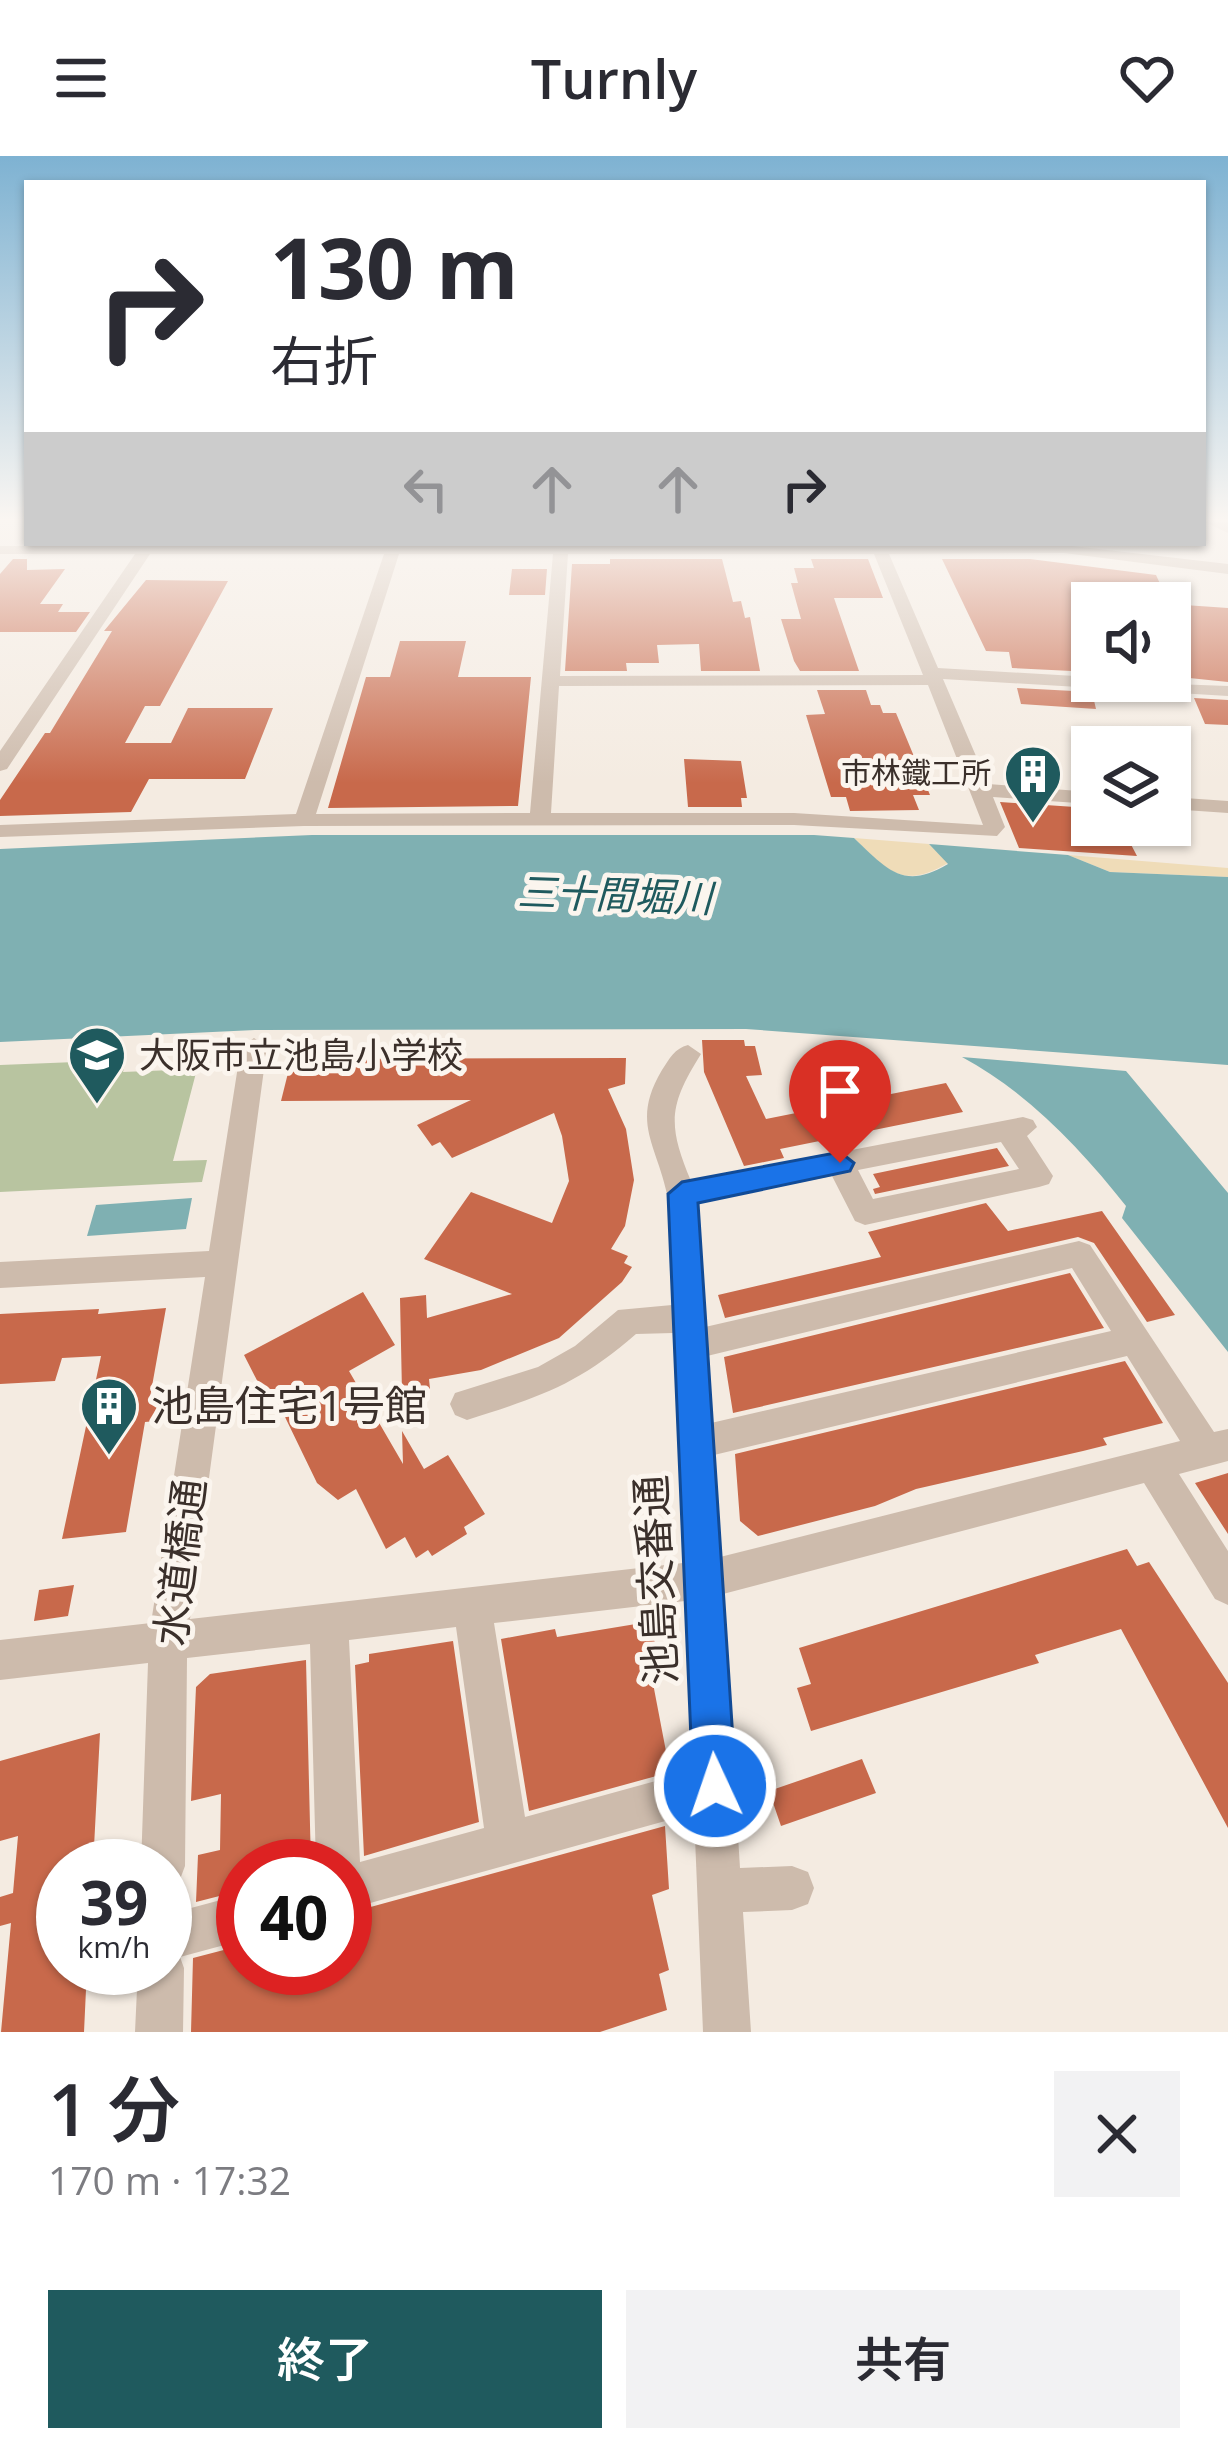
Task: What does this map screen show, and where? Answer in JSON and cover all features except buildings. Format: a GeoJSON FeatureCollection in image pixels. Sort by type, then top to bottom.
{"type":"FeatureCollection","features":[{"type":"Feature","properties":{"kind":"street"},"geometry":{"type":"LineString","coordinates":[[0,765],[106,608]]}},
{"type":"Feature","properties":{"kind":"street"},"geometry":{"type":"LineString","coordinates":[[304,820],[374,608]]}},
{"type":"Feature","properties":{"kind":"street"},"geometry":{"type":"LineString","coordinates":[[540,820],[556,608]]}},
{"type":"Feature","properties":{"kind":"street"},"geometry":{"type":"LineString","coordinates":[[0,831],[304,820],[794,819],[990,832],[994,826],[904,608]]}},
{"type":"Feature","properties":{"kind":"street"},"geometry":{"type":"LineString","coordinates":[[550,681],[933,676],[1228,691]]}},
{"type":"Feature","properties":{"kind":"street"},"geometry":{"type":"LineString","coordinates":[[980,790],[1071,796]]}},
{"type":"Feature","properties":{"kind":"street"},"geometry":{"type":"LineString","coordinates":[[1191,804],[1228,807]]}},
{"type":"Feature","properties":{"kind":"street","name":"水道橋通"},"geometry":{"type":"LineString","coordinates":[[164,1839],[168,1640],[254,1047]]}},
{"type":"Feature","properties":{"kind":"street","name":"池島交番通"},"geometry":{"type":"LineString","coordinates":[[688,1054],[667,1079],[659,1106],[660,1143],[682,1194],[728,2032]]}},
{"type":"Feature","properties":{"kind":"street"},"geometry":{"type":"LineString","coordinates":[[682,1194],[1016,1128],[1039,1176],[865,1213],[840,1163]]}},
{"type":"Feature","properties":{"kind":"street"},"geometry":{"type":"LineString","coordinates":[[0,1660],[704,1580],[1217,1448],[1135,1340],[1079,1254],[690,1332],[629,1320],[587,1356],[547,1378],[466,1404]]}},
{"type":"Feature","properties":{"kind":"street"},"geometry":{"type":"LineString","coordinates":[[0,1275],[222,1263]]}},
{"type":"Feature","properties":{"kind":"street"},"geometry":{"type":"LineString","coordinates":[[696,1443],[1135,1340]]}},
{"type":"Feature","properties":{"kind":"street"},"geometry":{"type":"LineString","coordinates":[[1153,1466],[1228,1586]]}},
{"type":"Feature","properties":{"kind":"street"},"geometry":{"type":"LineString","coordinates":[[472,1606],[508,1844]]}},
{"type":"Feature","properties":{"kind":"street"},"geometry":{"type":"LineString","coordinates":[[329,1625],[337,1839]]}},
{"type":"Feature","properties":{"kind":"street"},"geometry":{"type":"LineString","coordinates":[[372,1881],[715,1786]]}},
{"type":"Feature","properties":{"kind":"street"},"geometry":{"type":"LineString","coordinates":[[720,1891],[792,1888]]}},
{"type":"Feature","properties":{"kind":"street"},"geometry":{"type":"LineString","coordinates":[[159,2032],[160,1995]]}},
{"type":"Feature","properties":{"kind":"green space"},"geometry":{"type":"Polygon","coordinates":[[[126,1060],[123,1072],[197,1069],[173,1161],[207,1160],[202,1182],[0,1192],[0,1065],[126,1060]]]}},
{"type":"Feature","properties":{"kind":"sand"},"geometry":{"type":"Polygon","coordinates":[[[854,838],[929,844],[948,863],[907,876],[887,868],[854,838]]]}},
{"type":"Feature","properties":{"kind":"sand"},"geometry":{"type":"Polygon","coordinates":[[[1068,855],[1228,868],[1228,877],[1110,872],[1068,855]]]}},
{"type":"Feature","properties":{"kind":"water","name":"三十間堀川"},"geometry":{"type":"Polygon","coordinates":[[[312,835],[814,835],[854,838],[886,867],[907,876],[948,864],[929,844],[1068,855],[1110,872],[1228,877],[1228,1065],[746,1029],[255,1030],[0,1042],[0,849],[312,835]]]}},
{"type":"Feature","properties":{"kind":"water"},"geometry":{"type":"Polygon","coordinates":[[[962,1057],[1126,1071],[1228,1193],[1228,1352],[1122,1218],[1126,1206],[1090,1163],[1030,1104],[962,1057]]]}},
{"type":"Feature","properties":{"kind":"water"},"geometry":{"type":"Polygon","coordinates":[[[192,1198],[186,1229],[87,1236],[96,1205],[192,1198]]]}},
{"type":"Feature","properties":{"kind":"place","name":"市林鐵工所"},"geometry":{"type":"Point","coordinates":[1033,825]}},
{"type":"Feature","properties":{"kind":"place","name":"大阪市立池島小学校"},"geometry":{"type":"Point","coordinates":[97,1106]}},
{"type":"Feature","properties":{"kind":"place","name":"池島住宅1号館"},"geometry":{"type":"Point","coordinates":[109,1457]}},
{"type":"Feature","properties":{"kind":"route"},"geometry":{"type":"LineString","coordinates":[[715,1786],[682,1194],[840,1163]]}}]}
